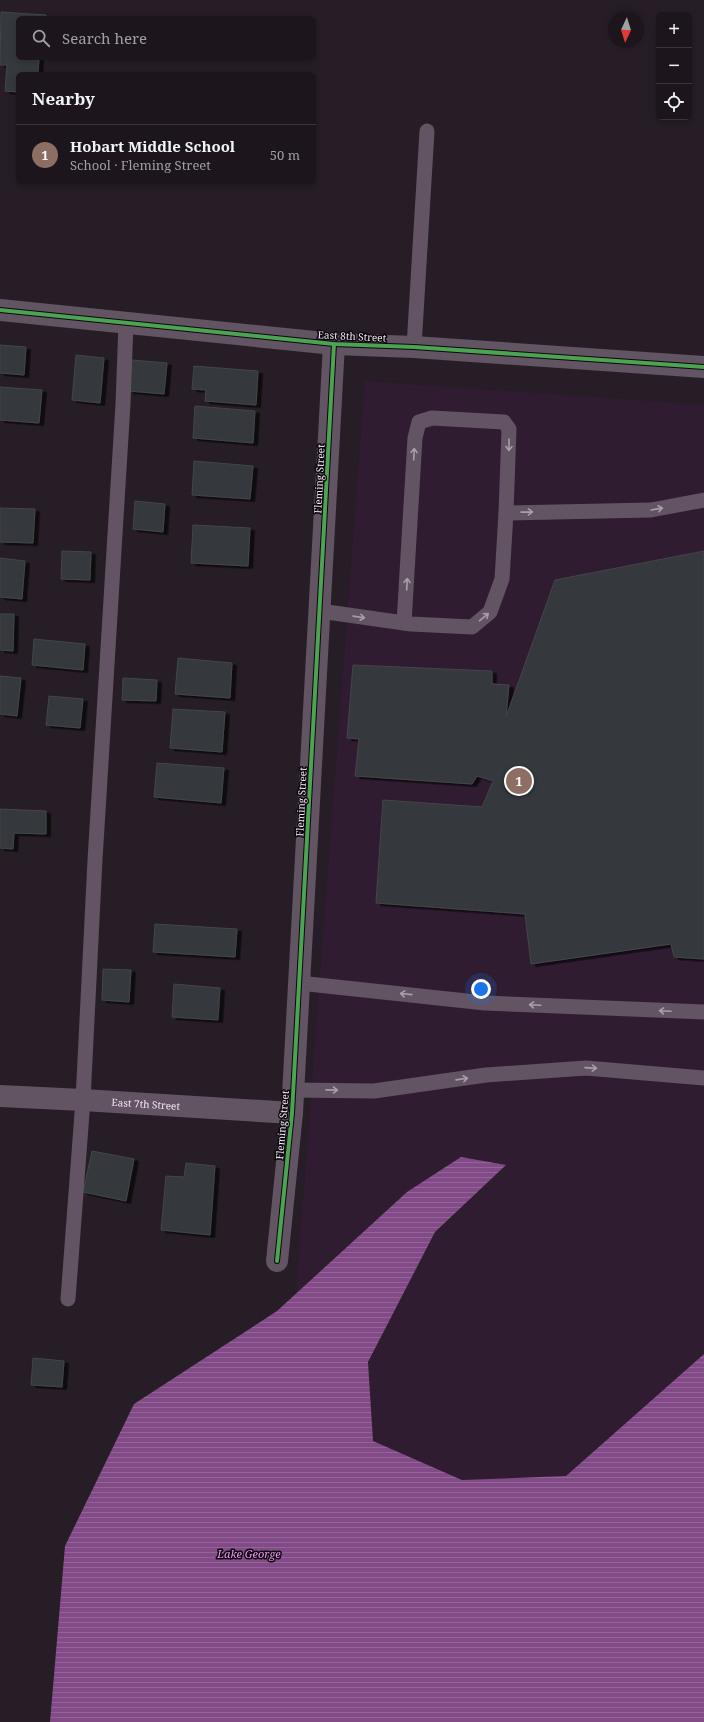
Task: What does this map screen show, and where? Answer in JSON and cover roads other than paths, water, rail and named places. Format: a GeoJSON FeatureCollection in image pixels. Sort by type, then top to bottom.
{"type":"FeatureCollection","features":[{"type":"Feature","properties":{"kind":"street","name":"East 8th Street"},"geometry":{"type":"LineString","coordinates":[[0,310],[334,344],[704,367]]}},
{"type":"Feature","properties":{"kind":"street","name":"Fleming Street"},"geometry":{"type":"LineString","coordinates":[[278,1261],[292,1113],[334,344]]}},
{"type":"Feature","properties":{"kind":"street","name":"East 7th Street"},"geometry":{"type":"LineString","coordinates":[[0,1096],[292,1113]]}},
{"type":"Feature","properties":{"kind":"lane"},"geometry":{"type":"LineString","coordinates":[[414,348],[427,131]]}},
{"type":"Feature","properties":{"kind":"lane"},"geometry":{"type":"LineString","coordinates":[[68,1299],[83,1100],[95,860],[123,404],[126,323]]}},
{"type":"Feature","properties":{"kind":"lane"},"geometry":{"type":"LineString","coordinates":[[320,612],[404,623],[472,627],[490,612],[502,579],[509,429],[504,422],[432,418],[419,422],[415,438],[404,623]]}},
{"type":"Feature","properties":{"kind":"lane"},"geometry":{"type":"LineString","coordinates":[[506,512],[651,510],[704,500]]}},
{"type":"Feature","properties":{"kind":"lane"},"geometry":{"type":"LineString","coordinates":[[299,983],[485,1003],[704,1012]]}},
{"type":"Feature","properties":{"kind":"lane"},"geometry":{"type":"LineString","coordinates":[[293,1090],[374,1091],[486,1075],[586,1068],[704,1078]]}},
{"type":"Feature","properties":{"kind":"water","name":"Lake George"},"geometry":{"type":"Polygon","coordinates":[[[461,1157],[506,1165],[435,1232],[368,1362],[373,1441],[462,1480],[566,1476],[704,1354],[704,1722],[50,1722],[65,1546],[134,1404],[277,1311],[407,1192],[461,1157]]]}},
{"type":"Feature","properties":{"kind":"place","name":"Hobart Middle School"},"geometry":{"type":"Point","coordinates":[519,781]}}]}
